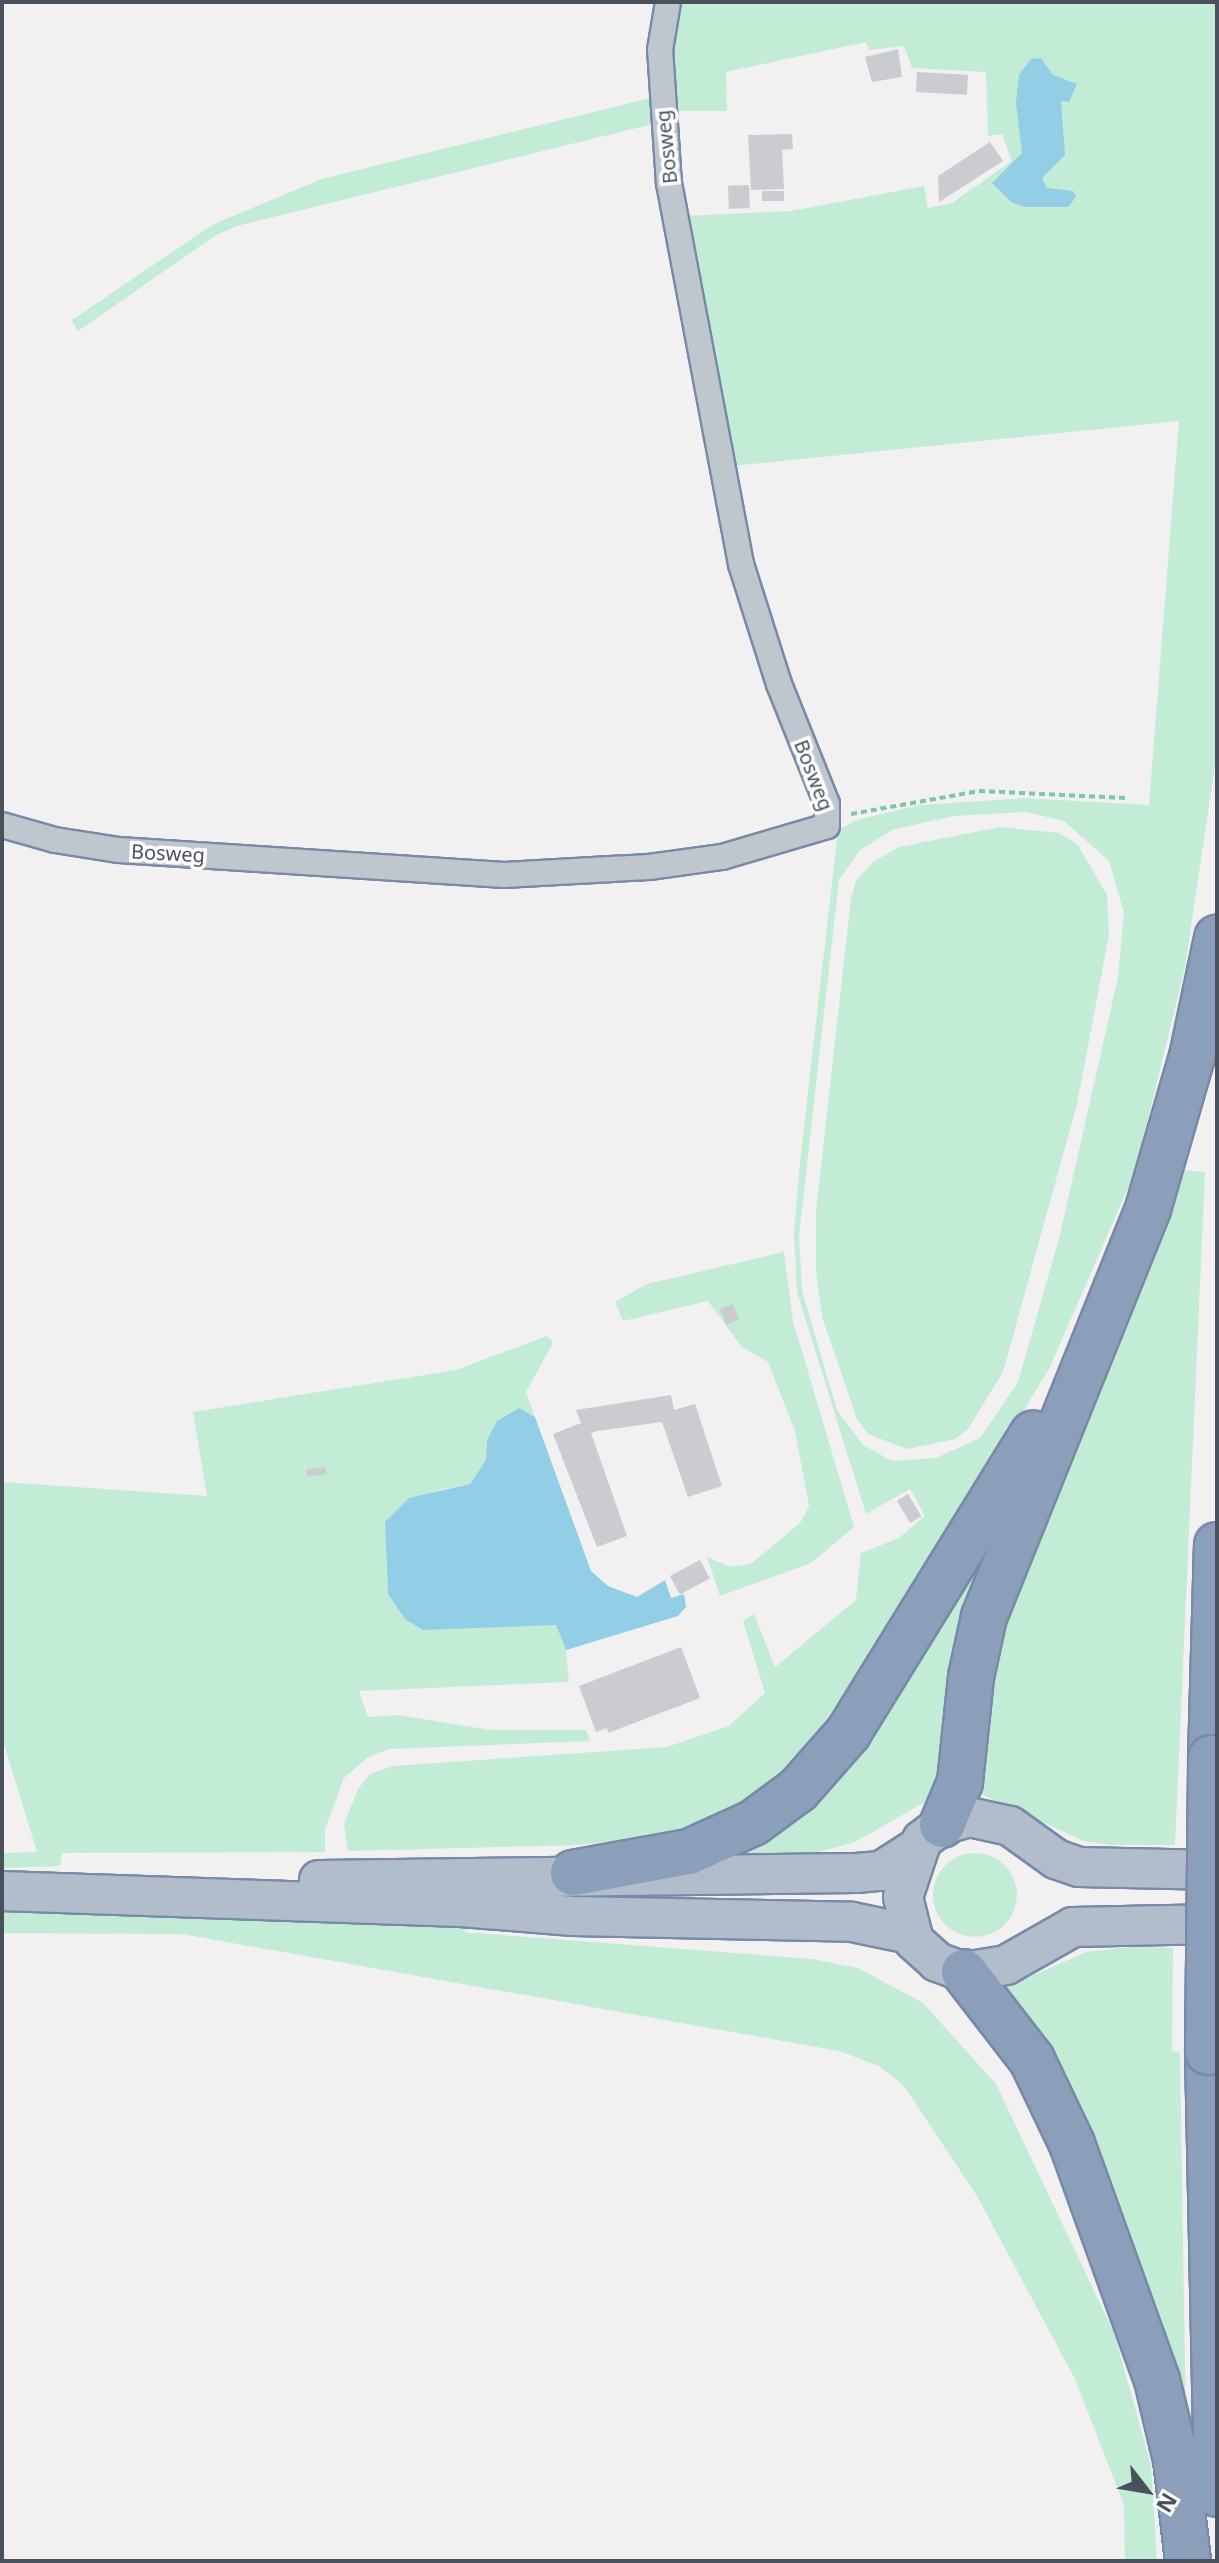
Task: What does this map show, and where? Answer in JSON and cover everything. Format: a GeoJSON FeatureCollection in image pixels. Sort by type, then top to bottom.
{"type":"FeatureCollection","features":[{"type":"Feature","properties":{"kind":"highway"},"geometry":{"type":"LineString","coordinates":[[929,1837],[960,1782],[971,1677],[984,1617],[1163,1164],[1217,938]]}},
{"type":"Feature","properties":{"kind":"highway"},"geometry":{"type":"LineString","coordinates":[[573,1873],[655,1861],[711,1844],[776,1807],[821,1767],[848,1733],[1100,1321]]}},
{"type":"Feature","properties":{"kind":"highway"},"geometry":{"type":"LineString","coordinates":[[1217,1545],[1208,2052],[1217,2494]]}},
{"type":"Feature","properties":{"kind":"highway"},"geometry":{"type":"LineString","coordinates":[[964,1972],[1032,2060],[1078,2158],[1157,2380],[1176,2460],[1188,2561]]}},
{"type":"Feature","properties":{"kind":"main road"},"geometry":{"type":"LineString","coordinates":[[137,1893],[335,1879],[573,1873],[626,1880],[881,1871],[929,1837],[969,1817],[996,1821],[1056,1859],[1079,1867],[1217,1870]]}},
{"type":"Feature","properties":{"kind":"main road"},"geometry":{"type":"LineString","coordinates":[[929,1837],[903,1897],[910,1934],[929,1956],[964,1972],[1006,1965],[1073,1927],[1217,1924]]}},
{"type":"Feature","properties":{"kind":"main road"},"geometry":{"type":"LineString","coordinates":[[2,1891],[137,1893],[573,1916],[852,1922],[910,1934]]}},
{"type":"Feature","properties":{"kind":"street","name":"Bosweg"},"geometry":{"type":"LineString","coordinates":[[2,825],[55,840],[119,850],[504,875],[649,867],[722,857],[813,834],[831,818],[741,564],[669,184],[660,50],[668,2]]}},
{"type":"Feature","properties":{"kind":"path"},"geometry":{"type":"LineString","coordinates":[[831,818],[979,791],[1126,798]]}},
{"type":"Feature","properties":{"kind":"green space"},"geometry":{"type":"Polygon","coordinates":[[[675,2],[1217,2],[1217,752],[1185,967],[1135,1172],[1049,1369],[892,1624],[779,1788],[683,1835],[580,1845],[348,1851],[344,1824],[358,1789],[370,1774],[393,1766],[667,1747],[729,1726],[765,1693],[743,1621],[754,1614],[775,1667],[856,1600],[861,1553],[899,1538],[925,1516],[910,1489],[866,1514],[797,1292],[794,1233],[800,1162],[838,830],[856,820],[920,805],[1024,798],[1149,805],[1179,421],[732,466],[686,216],[791,211],[924,186],[928,208],[952,203],[1012,161],[1002,134],[988,136],[986,72],[912,68],[904,46],[869,50],[866,42],[726,72],[727,111],[667,111],[675,2]],[[1026,812],[953,816],[892,830],[860,850],[839,880],[799,1236],[802,1291],[837,1410],[863,1445],[892,1461],[936,1458],[980,1438],[1018,1382],[1060,1235],[1118,977],[1124,913],[1109,861],[1064,821],[1026,812]]]}},
{"type":"Feature","properties":{"kind":"green space"},"geometry":{"type":"Polygon","coordinates":[[[654,97],[653,124],[237,226],[216,235],[78,331],[72,320],[214,224],[322,179],[654,97]]]}},
{"type":"Feature","properties":{"kind":"green space"},"geometry":{"type":"Polygon","coordinates":[[[1000,827],[1059,833],[1078,845],[1107,895],[1109,934],[1077,1104],[1003,1372],[968,1429],[955,1439],[907,1449],[868,1434],[857,1419],[822,1317],[816,1271],[816,1211],[851,899],[856,881],[873,862],[899,847],[1000,827]]]}},
{"type":"Feature","properties":{"kind":"green space"},"geometry":{"type":"Polygon","coordinates":[[[1179,1170],[1205,1172],[1175,1845],[1111,1845],[1084,1841],[981,1794],[991,1671],[1005,1616],[1179,1170]]]}},
{"type":"Feature","properties":{"kind":"green space"},"geometry":{"type":"Polygon","coordinates":[[[784,1252],[793,1321],[854,1527],[811,1563],[720,1596],[707,1557],[730,1567],[751,1564],[800,1523],[809,1506],[795,1431],[768,1362],[742,1347],[708,1301],[623,1321],[615,1302],[647,1284],[784,1252]]]}},
{"type":"Feature","properties":{"kind":"green space"},"geometry":{"type":"Polygon","coordinates":[[[547,1336],[553,1343],[526,1392],[535,1417],[519,1408],[497,1421],[487,1440],[486,1460],[470,1484],[439,1490],[386,1555],[388,1594],[405,1619],[556,1625],[566,1650],[569,1682],[359,1691],[368,1717],[399,1715],[490,1730],[586,1730],[590,1741],[389,1749],[368,1757],[344,1778],[325,1829],[325,1852],[62,1853],[60,1866],[2,1868],[2,1853],[37,1852],[2,1738],[2,1482],[207,1496],[193,1412],[456,1370],[547,1336]]]}},
{"type":"Feature","properties":{"kind":"green space"},"geometry":{"type":"Polygon","coordinates":[[[994,1525],[950,1767],[932,1798],[855,1842],[815,1853],[739,1854],[994,1525]]]}},
{"type":"Feature","properties":{"kind":"green space"},"geometry":{"type":"Polygon","coordinates":[[[967,1853],[983,1853],[999,1860],[1010,1871],[1017,1895],[1014,1911],[1005,1925],[983,1937],[967,1937],[951,1930],[940,1919],[933,1903],[933,1887],[940,1871],[951,1860],[967,1853]]]}},
{"type":"Feature","properties":{"kind":"green space"},"geometry":{"type":"Polygon","coordinates":[[[2,1909],[469,1921],[469,1929],[463,1932],[812,1959],[858,1968],[923,2003],[996,2084],[1114,2333],[1151,2465],[1157,2561],[1125,2561],[1124,2505],[1075,2379],[977,2196],[904,2086],[879,2066],[839,2051],[182,1934],[2,1933],[2,1909]]]}},
{"type":"Feature","properties":{"kind":"green space"},"geometry":{"type":"Polygon","coordinates":[[[1131,1947],[1173,1948],[1172,2051],[1180,2052],[1186,2428],[1098,2160],[1046,2041],[1007,1987],[1086,1952],[1131,1947]]]}},
{"type":"Feature","properties":{"kind":"water"},"geometry":{"type":"Polygon","coordinates":[[[1041,58],[1053,75],[1077,84],[1069,102],[1061,101],[1065,155],[1042,178],[1047,188],[1073,191],[1076,197],[1068,207],[1025,207],[1011,202],[992,183],[1022,153],[1016,103],[1019,75],[1031,59],[1041,58]]]}},
{"type":"Feature","properties":{"kind":"water"},"geometry":{"type":"Polygon","coordinates":[[[519,1408],[535,1417],[591,1571],[608,1586],[637,1597],[665,1580],[671,1598],[684,1594],[686,1607],[678,1616],[566,1650],[556,1625],[423,1630],[405,1619],[388,1594],[385,1522],[409,1498],[470,1484],[486,1460],[487,1440],[497,1421],[519,1408]]]}},
{"type":"Feature","properties":{"kind":"building"},"geometry":{"type":"Polygon","coordinates":[[[898,49],[902,77],[872,82],[865,57],[898,49]]]}},
{"type":"Feature","properties":{"kind":"building"},"geometry":{"type":"Polygon","coordinates":[[[917,72],[968,75],[967,95],[916,92],[917,72]]]}},
{"type":"Feature","properties":{"kind":"building"},"geometry":{"type":"Polygon","coordinates":[[[792,134],[793,149],[782,150],[784,189],[751,190],[748,135],[792,134]]]}},
{"type":"Feature","properties":{"kind":"building"},"geometry":{"type":"Polygon","coordinates":[[[990,142],[1003,161],[939,202],[938,176],[990,142]]]}},
{"type":"Feature","properties":{"kind":"building"},"geometry":{"type":"Polygon","coordinates":[[[749,185],[750,208],[729,209],[728,186],[749,185]]]}},
{"type":"Feature","properties":{"kind":"building"},"geometry":{"type":"Polygon","coordinates":[[[762,191],[784,191],[784,201],[762,201],[762,191]]]}},
{"type":"Feature","properties":{"kind":"building"},"geometry":{"type":"Polygon","coordinates":[[[733,1304],[739,1320],[726,1325],[720,1309],[733,1304]]]}},
{"type":"Feature","properties":{"kind":"building"},"geometry":{"type":"Polygon","coordinates":[[[671,1395],[674,1410],[695,1404],[722,1486],[688,1497],[662,1422],[591,1433],[627,1536],[597,1547],[553,1434],[581,1423],[576,1410],[671,1395]]]}},
{"type":"Feature","properties":{"kind":"building"},"geometry":{"type":"Polygon","coordinates":[[[326,1467],[327,1474],[307,1477],[306,1470],[326,1467]]]}},
{"type":"Feature","properties":{"kind":"building"},"geometry":{"type":"Polygon","coordinates":[[[908,1494],[921,1516],[910,1523],[897,1501],[908,1494]]]}},
{"type":"Feature","properties":{"kind":"building"},"geometry":{"type":"Polygon","coordinates":[[[700,1560],[710,1579],[680,1595],[670,1576],[700,1560]]]}},
{"type":"Feature","properties":{"kind":"building"},"geometry":{"type":"Polygon","coordinates":[[[681,1647],[700,1698],[608,1733],[607,1728],[596,1732],[579,1686],[681,1647]]]}}]}
